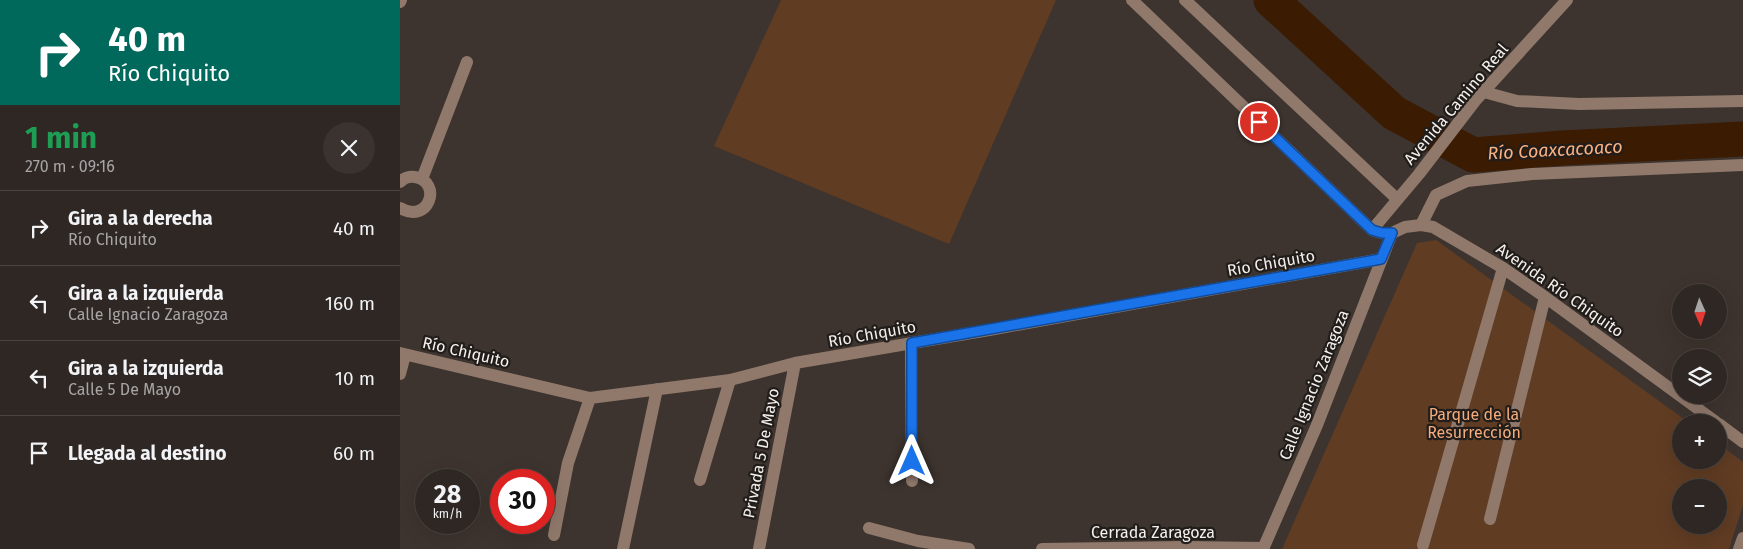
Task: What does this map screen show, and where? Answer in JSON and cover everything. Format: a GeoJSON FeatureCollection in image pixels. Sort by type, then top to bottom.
{"type":"FeatureCollection","features":[{"type":"Feature","properties":{"kind":"street"},"geometry":{"type":"LineString","coordinates":[[1132,0],[1372,230],[1382,233],[1392,233],[1405,227],[1421,225],[1436,196],[1467,181],[1532,174],[1743,165]]}},
{"type":"Feature","properties":{"kind":"street"},"geometry":{"type":"LineString","coordinates":[[1185,0],[1397,199]]}},
{"type":"Feature","properties":{"kind":"street","name":"Avenida Camino Real"},"geometry":{"type":"LineString","coordinates":[[1372,230],[1419,174],[1479,97],[1568,0]]}},
{"type":"Feature","properties":{"kind":"street"},"geometry":{"type":"LineString","coordinates":[[422,179],[467,62]]}},
{"type":"Feature","properties":{"kind":"street"},"geometry":{"type":"LineString","coordinates":[[1479,97],[1553,103],[1743,101]]}},
{"type":"Feature","properties":{"kind":"street"},"geometry":{"type":"LineString","coordinates":[[400,182],[412,176],[422,179],[429,186],[431,197],[427,206],[418,212],[408,212],[400,208]]}},
{"type":"Feature","properties":{"kind":"street","name":"Avenida Río Chiquito"},"geometry":{"type":"LineString","coordinates":[[1421,225],[1434,227],[1503,268],[1706,414]]}},
{"type":"Feature","properties":{"kind":"street","name":"Calle Ignacio Zaragoza"},"geometry":{"type":"LineString","coordinates":[[1263,548],[1318,425],[1392,233]]}},
{"type":"Feature","properties":{"kind":"street","name":"Río Chiquito"},"geometry":{"type":"LineString","coordinates":[[403,354],[590,398],[730,380],[795,363],[1381,259]]}},
{"type":"Feature","properties":{"kind":"street"},"geometry":{"type":"LineString","coordinates":[[1423,545],[1503,268]]}},
{"type":"Feature","properties":{"kind":"street"},"geometry":{"type":"LineString","coordinates":[[1490,519],[1545,297]]}},
{"type":"Feature","properties":{"kind":"street"},"geometry":{"type":"LineString","coordinates":[[912,343],[912,480]]}},
{"type":"Feature","properties":{"kind":"street"},"geometry":{"type":"LineString","coordinates":[[400,374],[403,354]]}},
{"type":"Feature","properties":{"kind":"street","name":"Privada 5 De Mayo"},"geometry":{"type":"LineString","coordinates":[[759,549],[795,363]]}},
{"type":"Feature","properties":{"kind":"street"},"geometry":{"type":"LineString","coordinates":[[700,480],[730,380]]}},
{"type":"Feature","properties":{"kind":"street"},"geometry":{"type":"LineString","coordinates":[[623,549],[657,388]]}},
{"type":"Feature","properties":{"kind":"street"},"geometry":{"type":"LineString","coordinates":[[554,535],[568,464],[590,398]]}},
{"type":"Feature","properties":{"kind":"street","name":"Avenida Río Chiquito"},"geometry":{"type":"LineString","coordinates":[[1727,430],[1743,442]]}},
{"type":"Feature","properties":{"kind":"street"},"geometry":{"type":"LineString","coordinates":[[869,528],[918,541],[969,549]]}},
{"type":"Feature","properties":{"kind":"street"},"geometry":{"type":"LineString","coordinates":[[1739,549],[1743,538]]}},
{"type":"Feature","properties":{"kind":"street","name":"Cerrada Zaragoza"},"geometry":{"type":"LineString","coordinates":[[1042,549],[1263,548]]}},
{"type":"Feature","properties":{"kind":"green space"},"geometry":{"type":"Polygon","coordinates":[[[781,0],[1056,0],[949,244],[714,146],[781,0]]]}},
{"type":"Feature","properties":{"kind":"green space","name":"Parque de la Resurrección"},"geometry":{"type":"Polygon","coordinates":[[[1436,240],[1677,414],[1672,414],[1672,469],[1727,469],[1727,450],[1743,462],[1743,505],[1729,549],[1282,549],[1417,243],[1436,240]]]}},
{"type":"Feature","properties":{"kind":"waterway","name":"Río Coaxcacoaco"},"geometry":{"type":"LineString","coordinates":[[1271,0],[1394,113],[1473,155],[1562,148],[1743,139]]}},
{"type":"Feature","properties":{"kind":"route"},"geometry":{"type":"LineString","coordinates":[[912,461],[912,343],[1381,259],[1392,233],[1372,230],[1259,122]]}}]}
